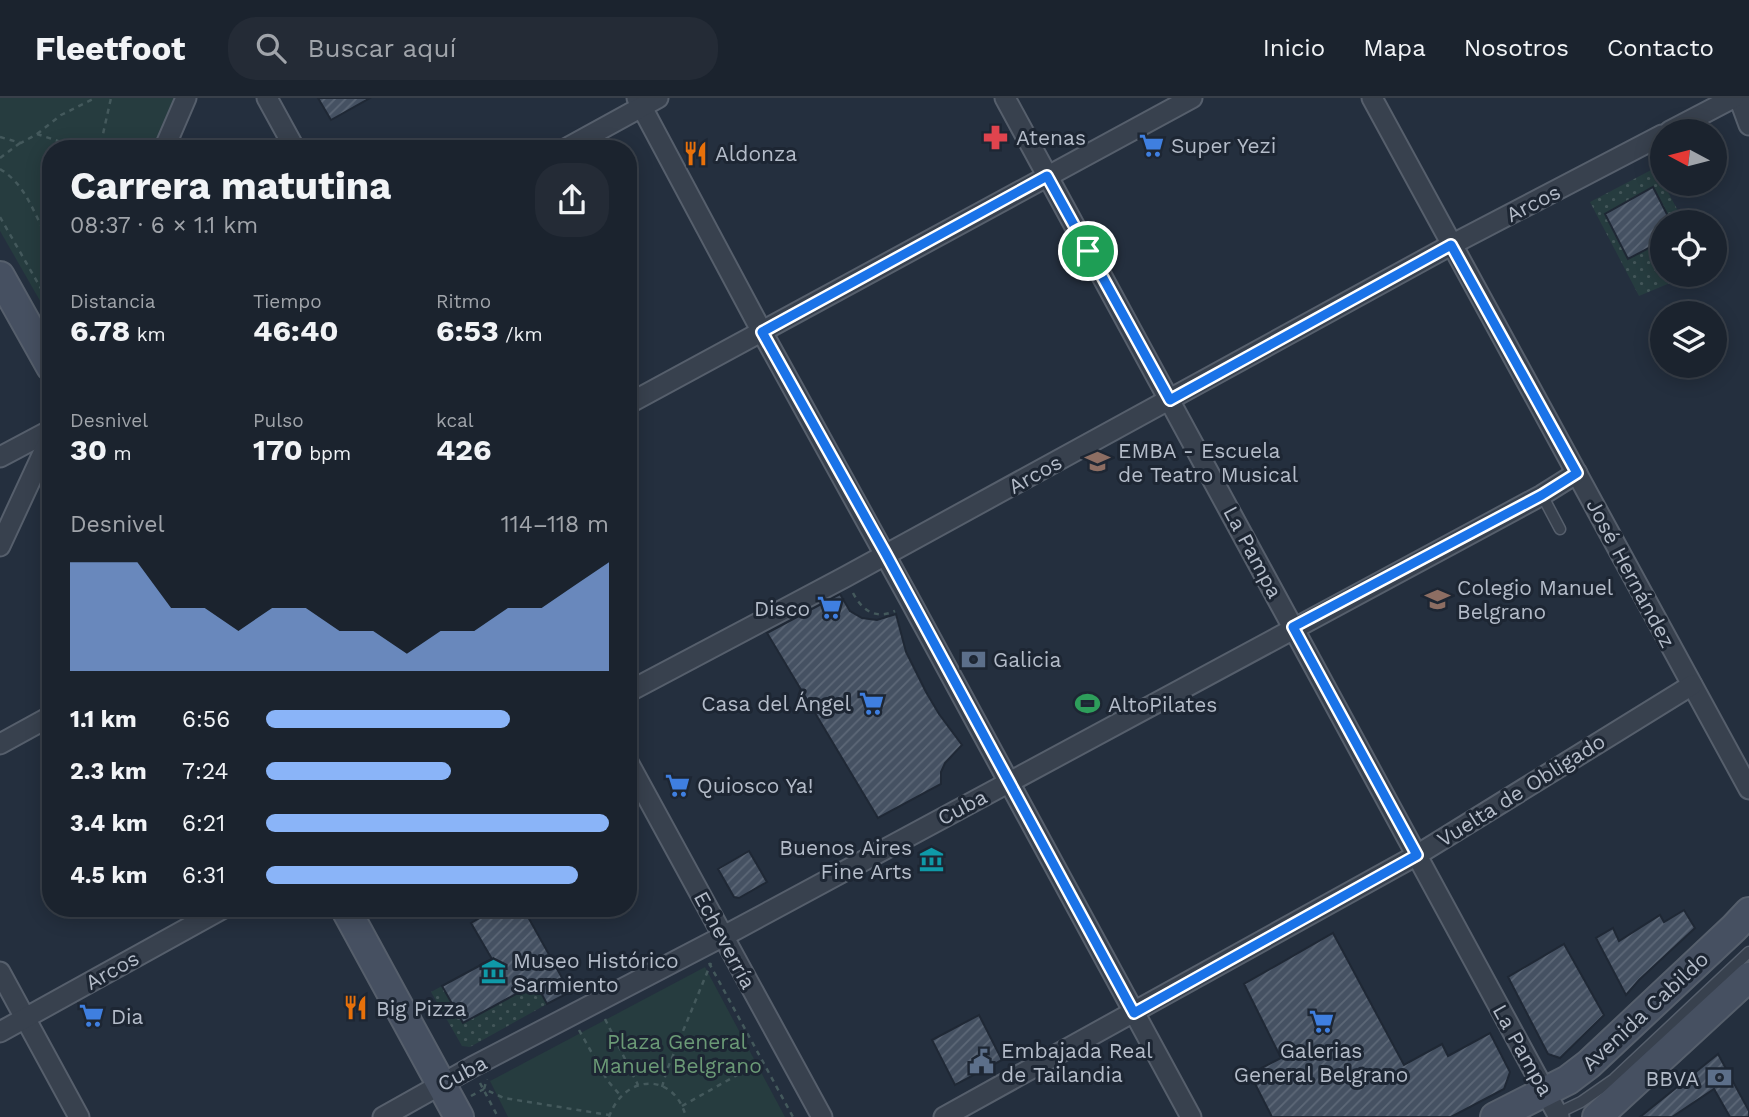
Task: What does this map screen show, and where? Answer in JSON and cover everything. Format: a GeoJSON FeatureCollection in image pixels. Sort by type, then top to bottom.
{"type":"FeatureCollection","features":[{"type":"Feature","properties":{"kind":"main road"},"geometry":{"type":"LineString","coordinates":[[0,276],[42,351]]}},
{"type":"Feature","properties":{"kind":"main road","name":"Avenida Cabildo"},"geometry":{"type":"LineString","coordinates":[[1495,1117],[1551,1108],[1568,1080],[1599,1056],[1749,912]]}},
{"type":"Feature","properties":{"kind":"main road"},"geometry":{"type":"LineString","coordinates":[[350,917],[451,1103]]}},
{"type":"Feature","properties":{"kind":"main road"},"geometry":{"type":"LineString","coordinates":[[1597,1117],[1749,977]]}},
{"type":"Feature","properties":{"kind":"street"},"geometry":{"type":"LineString","coordinates":[[168,140],[186,98]]}},
{"type":"Feature","properties":{"kind":"street"},"geometry":{"type":"LineString","coordinates":[[267,98],[290,140]]}},
{"type":"Feature","properties":{"kind":"street","name":"La Pampa"},"geometry":{"type":"LineString","coordinates":[[1005,98],[1417,855],[1551,1108]]}},
{"type":"Feature","properties":{"kind":"street"},"geometry":{"type":"LineString","coordinates":[[637,399],[1192,98]]}},
{"type":"Feature","properties":{"kind":"street","name":"José Hernández"},"geometry":{"type":"LineString","coordinates":[[1372,98],[1749,789]]}},
{"type":"Feature","properties":{"kind":"street"},"geometry":{"type":"LineString","coordinates":[[1693,119],[1733,98]]}},
{"type":"Feature","properties":{"kind":"street"},"geometry":{"type":"LineString","coordinates":[[1739,98],[1749,125]]}},
{"type":"Feature","properties":{"kind":"street"},"geometry":{"type":"LineString","coordinates":[[580,140],[646,101],[762,332],[886,554],[1191,1117]]}},
{"type":"Feature","properties":{"kind":"street","name":"Arcos"},"geometry":{"type":"LineString","coordinates":[[637,687],[845,577],[1451,245],[1650,141]]}},
{"type":"Feature","properties":{"kind":"street"},"geometry":{"type":"LineString","coordinates":[[0,457],[42,435]]}},
{"type":"Feature","properties":{"kind":"street"},"geometry":{"type":"LineString","coordinates":[[0,546],[42,455]]}},
{"type":"Feature","properties":{"kind":"street","name":"Cuba"},"geometry":{"type":"LineString","coordinates":[[383,1117],[451,1103],[723,936],[1542,495],[1577,473]]}},
{"type":"Feature","properties":{"kind":"street","name":"Vuelta de Obligado"},"geometry":{"type":"LineString","coordinates":[[944,1117],[1417,855],[1692,685]]}},
{"type":"Feature","properties":{"kind":"street"},"geometry":{"type":"LineString","coordinates":[[0,744],[42,721]]}},
{"type":"Feature","properties":{"kind":"street","name":"Echeverría"},"geometry":{"type":"LineString","coordinates":[[637,778],[822,1117]]}},
{"type":"Feature","properties":{"kind":"street","name":"Arcos"},"geometry":{"type":"LineString","coordinates":[[0,1032],[207,917]]}},
{"type":"Feature","properties":{"kind":"street"},"geometry":{"type":"LineString","coordinates":[[0,972],[79,1117]]}},
{"type":"Feature","properties":{"kind":"lane"},"geometry":{"type":"LineString","coordinates":[[1542,495],[1560,529]]}},
{"type":"Feature","properties":{"kind":"lane"},"geometry":{"type":"LineString","coordinates":[[1551,1108],[1581,1102],[1614,1079],[1749,952]]}},
{"type":"Feature","properties":{"kind":"lane"},"geometry":{"type":"LineString","coordinates":[[1551,1108],[1582,1084]]}},
{"type":"Feature","properties":{"kind":"path"},"geometry":{"type":"LineString","coordinates":[[0,158],[61,115],[95,98]]}},
{"type":"Feature","properties":{"kind":"path"},"geometry":{"type":"LineString","coordinates":[[102,140],[111,98]]}},
{"type":"Feature","properties":{"kind":"path"},"geometry":{"type":"LineString","coordinates":[[37,134],[55,140]]}},
{"type":"Feature","properties":{"kind":"path"},"geometry":{"type":"LineString","coordinates":[[0,137],[20,143]]}},
{"type":"Feature","properties":{"kind":"path"},"geometry":{"type":"LineString","coordinates":[[0,169],[14,179],[30,198],[42,223]]}},
{"type":"Feature","properties":{"kind":"path"},"geometry":{"type":"LineString","coordinates":[[0,217],[42,290]]}},
{"type":"Feature","properties":{"kind":"path"},"geometry":{"type":"LineString","coordinates":[[845,577],[861,607],[870,613],[890,613],[911,602]]}},
{"type":"Feature","properties":{"kind":"path"},"geometry":{"type":"LineString","coordinates":[[869,619],[870,613]]}},
{"type":"Feature","properties":{"kind":"path"},"geometry":{"type":"LineString","coordinates":[[711,962],[793,1117]]}},
{"type":"Feature","properties":{"kind":"path"},"geometry":{"type":"LineString","coordinates":[[662,1087],[711,962]]}},
{"type":"Feature","properties":{"kind":"path"},"geometry":{"type":"LineString","coordinates":[[703,964],[720,963]]}},
{"type":"Feature","properties":{"kind":"path"},"geometry":{"type":"LineString","coordinates":[[603,1015],[638,1085]]}},
{"type":"Feature","properties":{"kind":"path"},"geometry":{"type":"LineString","coordinates":[[578,1028],[607,1080],[620,1095]]}},
{"type":"Feature","properties":{"kind":"path"},"geometry":{"type":"LineString","coordinates":[[682,1106],[762,1060]]}},
{"type":"Feature","properties":{"kind":"path"},"geometry":{"type":"LineString","coordinates":[[488,1077],[484,1089],[498,1117]]}},
{"type":"Feature","properties":{"kind":"path"},"geometry":{"type":"LineString","coordinates":[[451,1103],[484,1089],[504,1098],[609,1116],[620,1095],[638,1085],[650,1084],[674,1094],[686,1117]]}},
{"type":"Feature","properties":{"kind":"green space"},"geometry":{"type":"Polygon","coordinates":[[[0,98],[175,98],[158,140],[42,140],[42,304],[0,231],[0,98]]]}},
{"type":"Feature","properties":{"kind":"green space"},"geometry":{"type":"Polygon","coordinates":[[[1650,171],[1650,189],[1605,215],[1628,259],[1650,247],[1650,287],[1660,287],[1639,296],[1590,202],[1650,171]]]}},
{"type":"Feature","properties":{"kind":"green space"},"geometry":{"type":"Polygon","coordinates":[[[1658,196],[1670,196],[1678,210],[1665,210],[1658,196]]]}},
{"type":"Feature","properties":{"kind":"green space","name":"Plaza General Manuel Belgrano"},"geometry":{"type":"Polygon","coordinates":[[[705,967],[785,1117],[508,1117],[490,1081],[705,967]]]}},
{"type":"Feature","properties":{"kind":"green space"},"geometry":{"type":"Polygon","coordinates":[[[536,983],[547,1004],[470,1047],[462,1046],[431,992],[442,986],[463,1023],[536,983]]]}},
{"type":"Feature","properties":{"kind":"building"},"geometry":{"type":"Polygon","coordinates":[[[318,98],[370,98],[331,120],[318,98]]]}},
{"type":"Feature","properties":{"kind":"building"},"geometry":{"type":"Polygon","coordinates":[[[1650,189],[1650,196],[1658,196],[1665,210],[1650,210],[1650,247],[1628,259],[1605,214],[1650,189]]]}},
{"type":"Feature","properties":{"kind":"building","name":"Casa del Ángel"},"geometry":{"type":"Polygon","coordinates":[[[840,594],[850,611],[862,618],[877,620],[896,614],[906,652],[926,692],[962,745],[945,763],[941,772],[941,784],[878,818],[767,633],[840,594]]]}},
{"type":"Feature","properties":{"kind":"building"},"geometry":{"type":"Polygon","coordinates":[[[749,851],[767,882],[739,898],[734,897],[718,869],[749,851]]]}},
{"type":"Feature","properties":{"kind":"building"},"geometry":{"type":"Polygon","coordinates":[[[1684,910],[1695,928],[1626,995],[1596,938],[1613,928],[1619,941],[1660,915],[1664,922],[1684,910]]]}},
{"type":"Feature","properties":{"kind":"building"},"geometry":{"type":"Polygon","coordinates":[[[481,917],[528,917],[570,992],[547,1004],[536,983],[463,1023],[442,986],[492,959],[471,923],[481,917]]]}},
{"type":"Feature","properties":{"kind":"building","name":"Galerias General Belgrano"},"geometry":{"type":"Polygon","coordinates":[[[1333,933],[1404,1065],[1442,1044],[1448,1056],[1490,1033],[1510,1072],[1504,1089],[1451,1117],[1272,1117],[1250,1074],[1281,1058],[1244,984],[1333,933]]]}},
{"type":"Feature","properties":{"kind":"building"},"geometry":{"type":"Polygon","coordinates":[[[1564,944],[1604,1015],[1560,1058],[1548,1054],[1508,977],[1564,944]]]}},
{"type":"Feature","properties":{"kind":"building"},"geometry":{"type":"Polygon","coordinates":[[[979,1015],[1002,1060],[955,1085],[932,1040],[979,1015]]]}},
{"type":"Feature","properties":{"kind":"building"},"geometry":{"type":"Polygon","coordinates":[[[1718,1054],[1749,1111],[1749,1117],[1730,1117],[1714,1089],[1672,1117],[1640,1117],[1718,1054]]]}},
{"type":"Feature","properties":{"kind":"place","name":"Atenas"},"geometry":{"type":"Point","coordinates":[996,137]}},
{"type":"Feature","properties":{"kind":"place","name":"Super Yezi"},"geometry":{"type":"Point","coordinates":[1151,145]}},
{"type":"Feature","properties":{"kind":"place","name":"Aldonza"},"geometry":{"type":"Point","coordinates":[695,153]}},
{"type":"Feature","properties":{"kind":"place","name":"EMBA - Escuela de Teatro Musical"},"geometry":{"type":"Point","coordinates":[1098,462]}},
{"type":"Feature","properties":{"kind":"place","name":"Colegio Manuel Belgrano"},"geometry":{"type":"Point","coordinates":[1437,599]}},
{"type":"Feature","properties":{"kind":"place","name":"Disco"},"geometry":{"type":"Point","coordinates":[830,608]}},
{"type":"Feature","properties":{"kind":"place","name":"Galicia"},"geometry":{"type":"Point","coordinates":[973,659]}},
{"type":"Feature","properties":{"kind":"place","name":"Casa del Ángel"},"geometry":{"type":"Point","coordinates":[871,703]}},
{"type":"Feature","properties":{"kind":"place","name":"AltoPilates"},"geometry":{"type":"Point","coordinates":[1088,704]}},
{"type":"Feature","properties":{"kind":"place","name":"Quiosco Ya!"},"geometry":{"type":"Point","coordinates":[677,785]}},
{"type":"Feature","properties":{"kind":"place","name":"Buenos Aires Fine Arts"},"geometry":{"type":"Point","coordinates":[932,859]}},
{"type":"Feature","properties":{"kind":"place","name":"Museo Histórico Sarmiento"},"geometry":{"type":"Point","coordinates":[493,972]}},
{"type":"Feature","properties":{"kind":"place","name":"Big Pizza"},"geometry":{"type":"Point","coordinates":[356,1008]}},
{"type":"Feature","properties":{"kind":"place","name":"Dia"},"geometry":{"type":"Point","coordinates":[91,1016]}},
{"type":"Feature","properties":{"kind":"place","name":"Galerias General Belgrano"},"geometry":{"type":"Point","coordinates":[1321,1021]}},
{"type":"Feature","properties":{"kind":"place","name":"Embajada Real de Tailandia"},"geometry":{"type":"Point","coordinates":[981,1062]}},
{"type":"Feature","properties":{"kind":"place","name":"BBVA"},"geometry":{"type":"Point","coordinates":[1719,1078]}},
{"type":"Feature","properties":{"kind":"route"},"geometry":{"type":"LineString","coordinates":[[1047,176],[1088,251],[1170,400],[1451,245],[1577,473],[1542,495],[1293,627],[1417,855],[1134,1013],[886,554],[762,332],[1047,176]]}}]}
